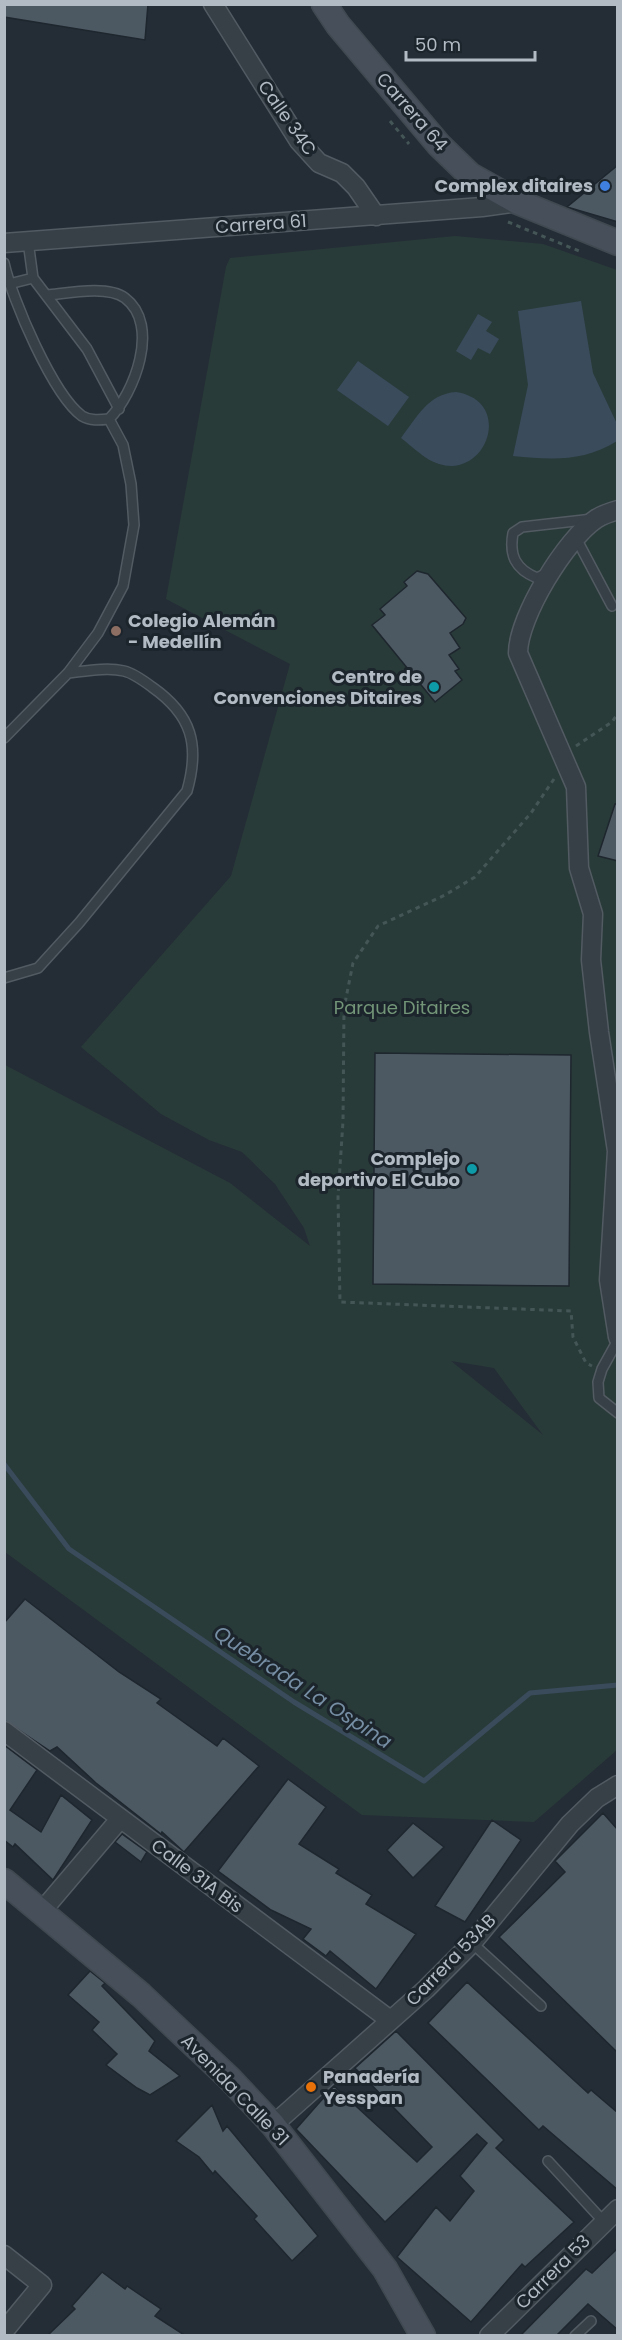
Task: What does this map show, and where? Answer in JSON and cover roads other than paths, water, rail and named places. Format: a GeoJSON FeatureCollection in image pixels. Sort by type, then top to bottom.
{"type":"FeatureCollection","features":[{"type":"Feature","properties":{"kind":"street","name":"Calle 34C"},"geometry":{"type":"LineString","coordinates":[[213,4],[299,141],[319,164],[342,173],[356,187],[376,216]]}},
{"type":"Feature","properties":{"kind":"street","name":"Carrera 64"},"geometry":{"type":"LineString","coordinates":[[324,4],[338,25],[439,145],[470,176],[518,202],[618,243]]}},
{"type":"Feature","properties":{"kind":"street","name":"Carrera 61"},"geometry":{"type":"LineString","coordinates":[[4,243],[376,216],[518,202]]}},
{"type":"Feature","properties":{"kind":"street"},"geometry":{"type":"LineString","coordinates":[[618,510],[596,519],[550,571],[518,639],[518,653],[576,787],[579,868],[593,914],[591,960],[598,1032],[617,1151],[609,1280],[618,1339]]}},
{"type":"Feature","properties":{"kind":"street","name":"Calle 31A Bis"},"geometry":{"type":"LineString","coordinates":[[4,1731],[390,2020]]}},
{"type":"Feature","properties":{"kind":"street","name":"Carrera 53AB"},"geometry":{"type":"LineString","coordinates":[[273,2125],[472,1943],[570,1824],[613,1793]]}},
{"type":"Feature","properties":{"kind":"street"},"geometry":{"type":"LineString","coordinates":[[42,1911],[120,1819]]}},
{"type":"Feature","properties":{"kind":"street","name":"Avenida Calle 31"},"geometry":{"type":"LineString","coordinates":[[8,1892],[42,1911],[141,1995],[230,2079],[273,2125],[385,2269],[423,2336]]}},
{"type":"Feature","properties":{"kind":"street","name":"Carrera 53"},"geometry":{"type":"LineString","coordinates":[[489,2336],[618,2208]]}},
{"type":"Feature","properties":{"kind":"street"},"geometry":{"type":"LineString","coordinates":[[4,2255],[42,2285],[4,2331]]}},
{"type":"Feature","properties":{"kind":"lane"},"geometry":{"type":"LineString","coordinates":[[28,242],[33,278],[87,349],[119,409]]}},
{"type":"Feature","properties":{"kind":"lane"},"geometry":{"type":"LineString","coordinates":[[4,263],[20,314],[67,400],[82,416],[94,420],[109,419],[119,409],[136,377],[142,337],[141,319],[125,297],[99,290],[48,295]]}},
{"type":"Feature","properties":{"kind":"lane"},"geometry":{"type":"LineString","coordinates":[[9,284],[33,278]]}},
{"type":"Feature","properties":{"kind":"lane"},"geometry":{"type":"LineString","coordinates":[[4,738],[68,673],[98,633],[123,586],[134,525],[131,484],[123,445],[109,419]]}},
{"type":"Feature","properties":{"kind":"lane"},"geometry":{"type":"LineString","coordinates":[[550,571],[537,578],[526,574],[516,563],[510,550],[513,533],[522,527],[596,519]]}},
{"type":"Feature","properties":{"kind":"lane"},"geometry":{"type":"LineString","coordinates":[[577,540],[612,606]]}},
{"type":"Feature","properties":{"kind":"lane"},"geometry":{"type":"LineString","coordinates":[[4,978],[38,968],[79,924],[187,791],[194,766],[193,738],[178,709],[161,693],[125,671],[68,673]]}},
{"type":"Feature","properties":{"kind":"lane"},"geometry":{"type":"LineString","coordinates":[[618,1339],[602,1369],[598,1382],[599,1398],[618,1413]]}},
{"type":"Feature","properties":{"kind":"lane"},"geometry":{"type":"LineString","coordinates":[[472,1943],[541,2006]]}},
{"type":"Feature","properties":{"kind":"lane"},"geometry":{"type":"LineString","coordinates":[[548,2161],[604,2222]]}},
{"type":"Feature","properties":{"kind":"lane"},"geometry":{"type":"LineString","coordinates":[[575,2336],[591,2321]]}},
{"type":"Feature","properties":{"kind":"water"},"geometry":{"type":"Polygon","coordinates":[[[581,301],[593,373],[617,424],[617,441],[592,453],[567,458],[513,456],[528,385],[518,311],[581,301]]]}},
{"type":"Feature","properties":{"kind":"water"},"geometry":{"type":"Polygon","coordinates":[[[478,314],[492,322],[486,331],[499,339],[490,354],[478,348],[471,360],[456,351],[478,314]]]}},
{"type":"Feature","properties":{"kind":"water"},"geometry":{"type":"Polygon","coordinates":[[[358,361],[409,397],[388,426],[337,390],[358,361]]]}},
{"type":"Feature","properties":{"kind":"water"},"geometry":{"type":"Polygon","coordinates":[[[456,392],[474,398],[485,409],[489,423],[487,437],[481,450],[470,460],[456,466],[434,462],[401,438],[431,402],[438,397],[456,392]]]}},
{"type":"Feature","properties":{"kind":"waterway","name":"Quebrada La Ospina"},"geometry":{"type":"LineString","coordinates":[[4,1464],[69,1549],[294,1702],[424,1781],[530,1693],[618,1685]]}},
{"type":"Feature","properties":{"kind":"place","name":"Complex ditaires"},"geometry":{"type":"Point","coordinates":[605,186]}},
{"type":"Feature","properties":{"kind":"place","name":"Colegio Alemán - Medellín"},"geometry":{"type":"Point","coordinates":[116,631]}},
{"type":"Feature","properties":{"kind":"place","name":"Centro de Convenciones Ditaires"},"geometry":{"type":"Point","coordinates":[434,687]}},
{"type":"Feature","properties":{"kind":"place","name":"Complejo deportivo El Cubo"},"geometry":{"type":"Point","coordinates":[472,1169]}},
{"type":"Feature","properties":{"kind":"place","name":"Panadería Yesspan"},"geometry":{"type":"Point","coordinates":[311,2087]}},
{"type":"Feature","properties":{"kind":"park label","name":"Parque Ditaires"},"geometry":{"type":"Point","coordinates":[402,1008]}}]}
